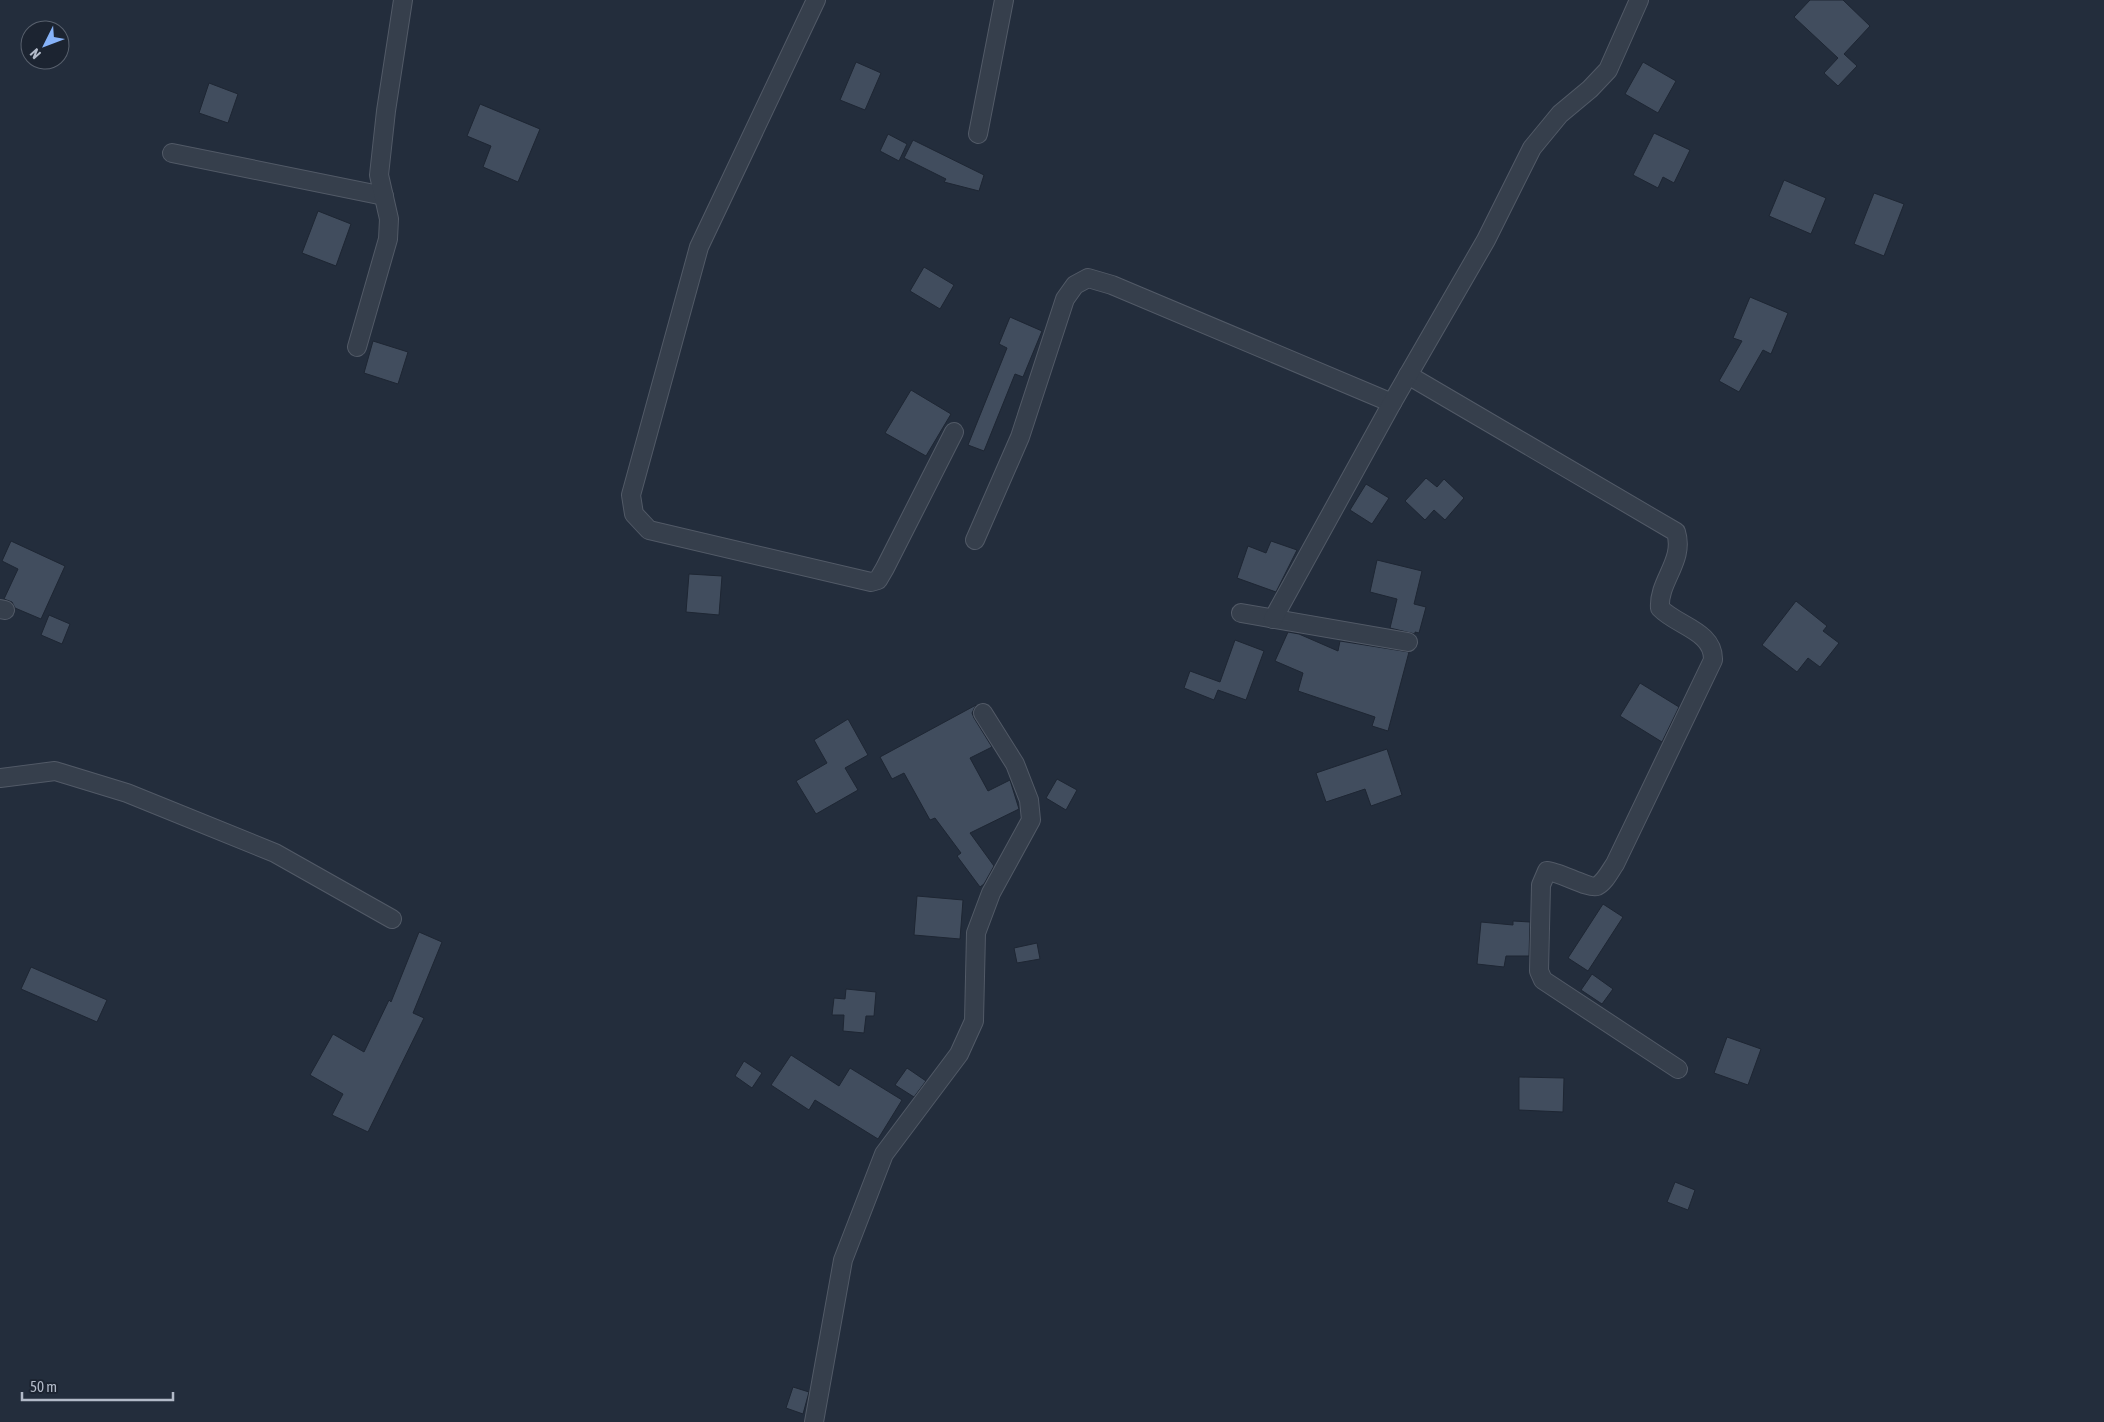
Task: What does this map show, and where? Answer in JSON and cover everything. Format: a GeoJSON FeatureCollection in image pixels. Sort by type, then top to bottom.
{"type":"FeatureCollection","features":[{"type":"Feature","properties":{"kind":"street"},"geometry":{"type":"LineString","coordinates":[[357,347],[388,239],[389,219],[379,176],[386,111],[403,0]]}},
{"type":"Feature","properties":{"kind":"street"},"geometry":{"type":"LineString","coordinates":[[816,0],[699,247],[631,495],[634,514],[649,530],[871,582],[878,580],[886,568],[954,432]]}},
{"type":"Feature","properties":{"kind":"street"},"geometry":{"type":"LineString","coordinates":[[978,134],[1004,0]]}},
{"type":"Feature","properties":{"kind":"street"},"geometry":{"type":"LineString","coordinates":[[1273,618],[1392,403],[1486,240],[1532,148],[1560,114],[1590,89],[1608,70],[1639,0]]}},
{"type":"Feature","properties":{"kind":"street"},"geometry":{"type":"LineString","coordinates":[[172,153],[384,196]]}},
{"type":"Feature","properties":{"kind":"street"},"geometry":{"type":"LineString","coordinates":[[975,540],[1020,437],[1065,299],[1075,285],[1088,278],[1112,284],[1392,403]]}},
{"type":"Feature","properties":{"kind":"street"},"geometry":{"type":"LineString","coordinates":[[1408,375],[1676,532],[1679,543],[1678,557],[1659,598],[1660,608],[1667,615],[1704,637],[1710,645],[1713,660],[1615,864],[1604,880],[1596,887],[1590,887],[1563,874],[1546,871],[1541,886],[1539,971],[1543,980],[1678,1069]]}},
{"type":"Feature","properties":{"kind":"street"},"geometry":{"type":"LineString","coordinates":[[1241,613],[1408,642]]}},
{"type":"Feature","properties":{"kind":"street"},"geometry":{"type":"LineString","coordinates":[[814,1422],[843,1260],[884,1154],[959,1054],[974,1021],[976,933],[991,893],[1031,820],[1029,800],[1015,764],[983,713]]}},
{"type":"Feature","properties":{"kind":"street"},"geometry":{"type":"LineString","coordinates":[[0,778],[55,771],[127,793],[275,853],[392,919]]}},
{"type":"Feature","properties":{"kind":"building"},"geometry":{"type":"Polygon","coordinates":[[[1810,0],[1843,0],[1870,26],[1844,54],[1857,66],[1838,86],[1824,73],[1838,58],[1794,17],[1810,0]]]}},
{"type":"Feature","properties":{"kind":"building"},"geometry":{"type":"Polygon","coordinates":[[[856,62],[881,73],[865,110],[840,100],[856,62]]]}},
{"type":"Feature","properties":{"kind":"building"},"geometry":{"type":"Polygon","coordinates":[[[1643,62],[1676,81],[1658,113],[1625,94],[1643,62]]]}},
{"type":"Feature","properties":{"kind":"building"},"geometry":{"type":"Polygon","coordinates":[[[209,83],[238,94],[228,123],[199,113],[209,83]]]}},
{"type":"Feature","properties":{"kind":"building"},"geometry":{"type":"Polygon","coordinates":[[[480,104],[540,129],[518,182],[483,167],[491,146],[467,136],[480,104]]]}},
{"type":"Feature","properties":{"kind":"building"},"geometry":{"type":"Polygon","coordinates":[[[1654,133],[1690,150],[1674,183],[1663,177],[1658,188],[1633,175],[1654,133]]]}},
{"type":"Feature","properties":{"kind":"building"},"geometry":{"type":"Polygon","coordinates":[[[888,134],[907,144],[899,161],[880,151],[888,134]]]}},
{"type":"Feature","properties":{"kind":"building"},"geometry":{"type":"Polygon","coordinates":[[[913,140],[984,175],[979,191],[944,182],[946,179],[904,158],[913,140]]]}},
{"type":"Feature","properties":{"kind":"building"},"geometry":{"type":"Polygon","coordinates":[[[1784,180],[1826,198],[1811,234],[1769,216],[1784,180]]]}},
{"type":"Feature","properties":{"kind":"building"},"geometry":{"type":"Polygon","coordinates":[[[1874,193],[1904,204],[1884,256],[1854,244],[1874,193]]]}},
{"type":"Feature","properties":{"kind":"building"},"geometry":{"type":"Polygon","coordinates":[[[318,211],[351,224],[336,266],[302,253],[318,211]]]}},
{"type":"Feature","properties":{"kind":"building"},"geometry":{"type":"Polygon","coordinates":[[[924,267],[954,285],[940,309],[910,291],[924,267]]]}},
{"type":"Feature","properties":{"kind":"building"},"geometry":{"type":"Polygon","coordinates":[[[1750,297],[1788,313],[1771,354],[1763,350],[1739,392],[1719,381],[1742,341],[1733,338],[1750,297]]]}},
{"type":"Feature","properties":{"kind":"building"},"geometry":{"type":"Polygon","coordinates":[[[1010,317],[1042,331],[1023,377],[1015,374],[984,451],[968,445],[1007,348],[999,344],[1010,317]]]}},
{"type":"Feature","properties":{"kind":"building"},"geometry":{"type":"Polygon","coordinates":[[[373,341],[408,352],[398,384],[364,373],[373,341]]]}},
{"type":"Feature","properties":{"kind":"building"},"geometry":{"type":"Polygon","coordinates":[[[911,390],[951,414],[926,456],[885,433],[911,390]]]}},
{"type":"Feature","properties":{"kind":"building"},"geometry":{"type":"Polygon","coordinates":[[[1426,478],[1437,487],[1444,479],[1464,498],[1445,520],[1434,510],[1425,520],[1405,501],[1426,478]]]}},
{"type":"Feature","properties":{"kind":"building"},"geometry":{"type":"Polygon","coordinates":[[[1366,484],[1389,498],[1372,524],[1350,510],[1366,484]]]}},
{"type":"Feature","properties":{"kind":"building"},"geometry":{"type":"Polygon","coordinates":[[[11,541],[65,566],[41,619],[15,608],[12,602],[4,599],[18,569],[2,561],[11,541]]]}},
{"type":"Feature","properties":{"kind":"building"},"geometry":{"type":"Polygon","coordinates":[[[1271,541],[1297,550],[1276,592],[1237,578],[1248,546],[1266,553],[1271,541]]]}},
{"type":"Feature","properties":{"kind":"building"},"geometry":{"type":"Polygon","coordinates":[[[1377,560],[1422,571],[1414,604],[1426,607],[1419,633],[1415,632],[1415,634],[1390,628],[1397,599],[1370,592],[1377,560]]]}},
{"type":"Feature","properties":{"kind":"building"},"geometry":{"type":"Polygon","coordinates":[[[689,574],[722,576],[719,615],[686,612],[689,574]]]}},
{"type":"Feature","properties":{"kind":"building"},"geometry":{"type":"Polygon","coordinates":[[[1796,601],[1827,626],[1823,631],[1839,643],[1820,667],[1808,658],[1797,672],[1762,645],[1796,601]]]}},
{"type":"Feature","properties":{"kind":"building"},"geometry":{"type":"Polygon","coordinates":[[[49,615],[70,624],[62,644],[41,635],[49,615]]]}},
{"type":"Feature","properties":{"kind":"building"},"geometry":{"type":"Polygon","coordinates":[[[1288,632],[1299,634],[1338,651],[1340,641],[1409,652],[1388,731],[1372,726],[1375,717],[1298,691],[1303,673],[1275,661],[1288,632]]]}},
{"type":"Feature","properties":{"kind":"building"},"geometry":{"type":"Polygon","coordinates":[[[1235,640],[1264,651],[1246,700],[1218,690],[1214,700],[1184,688],[1190,671],[1220,682],[1235,640]]]}},
{"type":"Feature","properties":{"kind":"building"},"geometry":{"type":"Polygon","coordinates":[[[1640,683],[1679,707],[1662,742],[1620,716],[1640,683]]]}},
{"type":"Feature","properties":{"kind":"building"},"geometry":{"type":"Polygon","coordinates":[[[976,705],[972,713],[992,747],[970,758],[988,791],[1010,780],[1019,809],[970,833],[994,866],[984,884],[980,887],[957,856],[961,853],[935,818],[930,820],[904,773],[892,779],[880,757],[976,705]]]}},
{"type":"Feature","properties":{"kind":"building"},"geometry":{"type":"Polygon","coordinates":[[[848,719],[868,755],[845,768],[858,790],[816,814],[796,781],[827,763],[814,740],[848,719]]]}},
{"type":"Feature","properties":{"kind":"building"},"geometry":{"type":"Polygon","coordinates":[[[1387,749],[1402,795],[1371,806],[1365,789],[1326,802],[1316,773],[1387,749]]]}},
{"type":"Feature","properties":{"kind":"building"},"geometry":{"type":"Polygon","coordinates":[[[1057,779],[1077,790],[1066,810],[1046,798],[1057,779]]]}},
{"type":"Feature","properties":{"kind":"building"},"geometry":{"type":"Polygon","coordinates":[[[917,896],[963,900],[960,939],[914,935],[917,896]]]}},
{"type":"Feature","properties":{"kind":"building"},"geometry":{"type":"Polygon","coordinates":[[[1603,904],[1623,917],[1588,971],[1568,958],[1603,904]]]}},
{"type":"Feature","properties":{"kind":"building"},"geometry":{"type":"Polygon","coordinates":[[[1513,921],[1530,922],[1529,956],[1506,956],[1504,967],[1477,964],[1481,922],[1513,925],[1513,921]]]}},
{"type":"Feature","properties":{"kind":"building"},"geometry":{"type":"Polygon","coordinates":[[[419,932],[442,942],[413,1013],[424,1018],[368,1132],[332,1115],[343,1094],[310,1075],[333,1034],[364,1052],[389,1000],[391,1002],[419,932]]]}},
{"type":"Feature","properties":{"kind":"building"},"geometry":{"type":"Polygon","coordinates":[[[1037,943],[1040,959],[1017,963],[1014,948],[1037,943]]]}},
{"type":"Feature","properties":{"kind":"building"},"geometry":{"type":"Polygon","coordinates":[[[31,967],[107,1000],[97,1022],[21,989],[31,967]]]}},
{"type":"Feature","properties":{"kind":"building"},"geometry":{"type":"Polygon","coordinates":[[[1592,974],[1613,989],[1602,1004],[1581,990],[1592,974]]]}},
{"type":"Feature","properties":{"kind":"building"},"geometry":{"type":"Polygon","coordinates":[[[846,989],[876,992],[874,1016],[866,1016],[864,1033],[843,1031],[844,1015],[832,1015],[834,998],[845,999],[846,989]]]}},
{"type":"Feature","properties":{"kind":"building"},"geometry":{"type":"Polygon","coordinates":[[[1727,1037],[1761,1049],[1748,1085],[1714,1073],[1727,1037]]]}},
{"type":"Feature","properties":{"kind":"building"},"geometry":{"type":"Polygon","coordinates":[[[791,1055],[839,1086],[850,1068],[902,1100],[878,1139],[815,1100],[809,1110],[771,1085],[791,1055]]]}},
{"type":"Feature","properties":{"kind":"building"},"geometry":{"type":"Polygon","coordinates":[[[744,1061],[762,1073],[752,1088],[735,1076],[744,1061]]]}},
{"type":"Feature","properties":{"kind":"building"},"geometry":{"type":"Polygon","coordinates":[[[907,1068],[926,1081],[914,1097],[895,1085],[907,1068]]]}},
{"type":"Feature","properties":{"kind":"building"},"geometry":{"type":"Polygon","coordinates":[[[1519,1077],[1564,1078],[1563,1112],[1519,1110],[1519,1077]]]}},
{"type":"Feature","properties":{"kind":"building"},"geometry":{"type":"Polygon","coordinates":[[[1675,1182],[1695,1190],[1688,1210],[1667,1202],[1675,1182]]]}},
{"type":"Feature","properties":{"kind":"building"},"geometry":{"type":"Polygon","coordinates":[[[793,1387],[809,1392],[803,1414],[786,1408],[793,1387]]]}}]}
